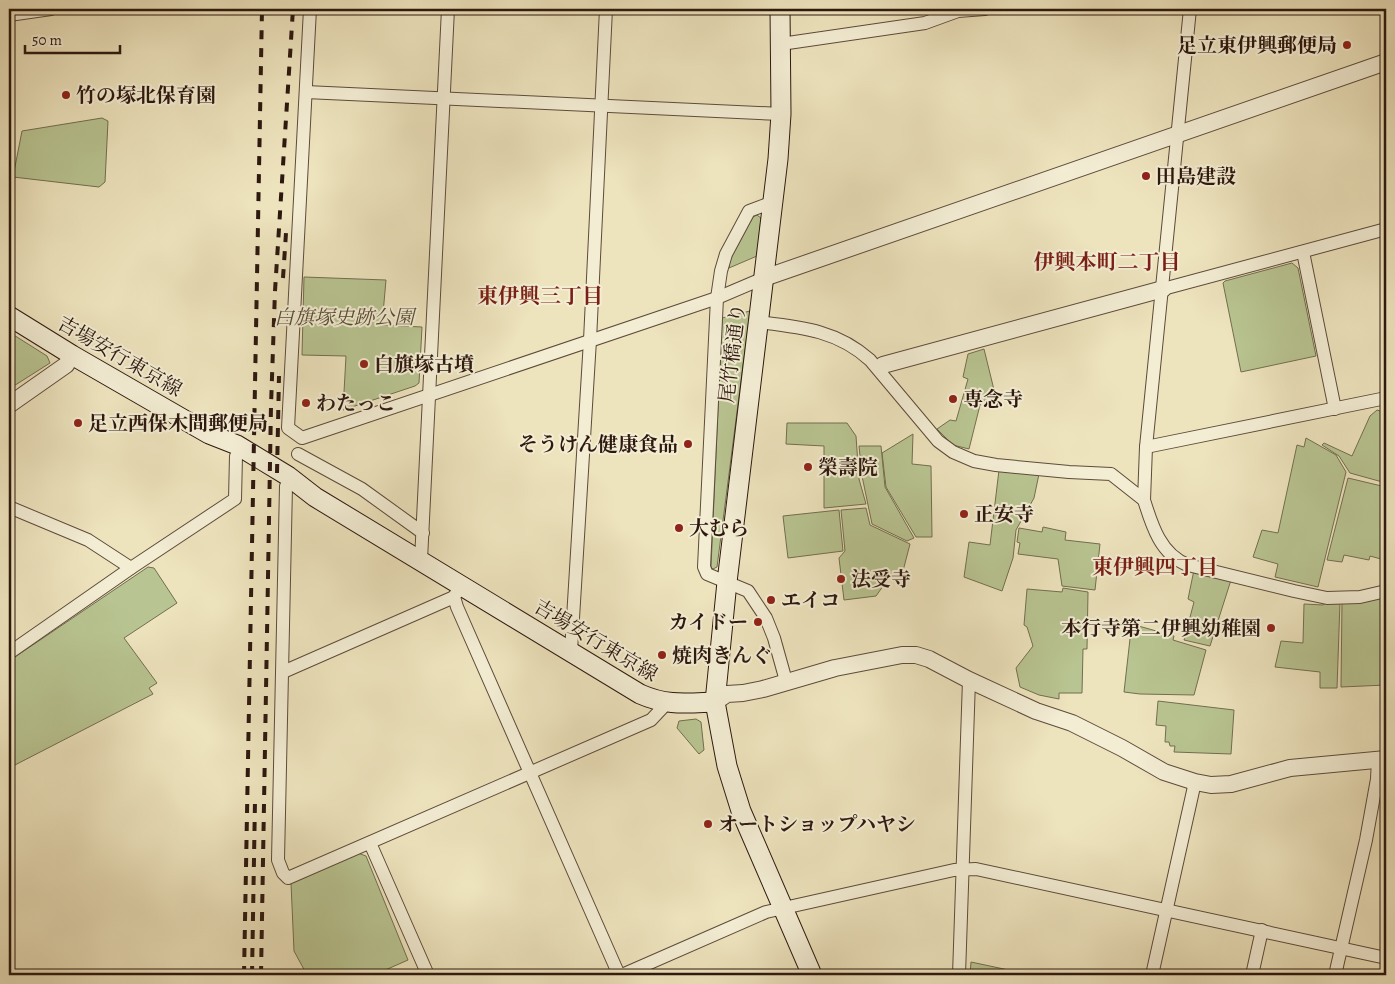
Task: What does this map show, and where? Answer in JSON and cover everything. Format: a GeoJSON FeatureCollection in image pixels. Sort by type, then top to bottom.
{"type":"FeatureCollection","features":[{"type":"Feature","properties":{"kind":"main road","name":"尾竹橋通り"},"geometry":{"type":"LineString","coordinates":[[714,702],[773,202],[781,114],[780,9]]}},
{"type":"Feature","properties":{"kind":"main road","name":"吉場安行東京線"},"geometry":{"type":"LineString","coordinates":[[9,316],[72,355],[209,434],[237,445],[287,481]]}},
{"type":"Feature","properties":{"kind":"main road","name":"吉場安行東京線"},"geometry":{"type":"LineString","coordinates":[[209,434],[236,456],[316,497],[422,560],[458,591],[571,651],[640,694],[655,701],[667,703],[714,702]]}},
{"type":"Feature","properties":{"kind":"main road"},"geometry":{"type":"LineString","coordinates":[[714,702],[727,766],[741,811],[812,975]]}},
{"type":"Feature","properties":{"kind":"street"},"geometry":{"type":"LineString","coordinates":[[9,15],[51,9]]}},
{"type":"Feature","properties":{"kind":"street"},"geometry":{"type":"LineString","coordinates":[[302,438],[288,428],[310,9]]}},
{"type":"Feature","properties":{"kind":"street"},"geometry":{"type":"LineString","coordinates":[[422,560],[448,9]]}},
{"type":"Feature","properties":{"kind":"street"},"geometry":{"type":"LineString","coordinates":[[571,651],[590,340],[606,9]]}},
{"type":"Feature","properties":{"kind":"street"},"geometry":{"type":"LineString","coordinates":[[781,44],[926,23],[958,11],[985,9]]}},
{"type":"Feature","properties":{"kind":"street"},"geometry":{"type":"LineString","coordinates":[[1190,9],[1146,447],[1144,500],[1162,545],[1180,562],[1327,598],[1360,597],[1386,591]]}},
{"type":"Feature","properties":{"kind":"street"},"geometry":{"type":"LineString","coordinates":[[302,438],[717,298],[764,278],[1386,62]]}},
{"type":"Feature","properties":{"kind":"street"},"geometry":{"type":"LineString","coordinates":[[306,92],[781,114]]}},
{"type":"Feature","properties":{"kind":"street"},"geometry":{"type":"LineString","coordinates":[[773,202],[749,211],[726,254],[721,271],[717,298],[704,567],[707,574],[748,591],[766,618],[774,638],[786,681]]}},
{"type":"Feature","properties":{"kind":"street"},"geometry":{"type":"LineString","coordinates":[[880,367],[1386,229]]}},
{"type":"Feature","properties":{"kind":"street"},"geometry":{"type":"LineString","coordinates":[[1303,252],[1335,409]]}},
{"type":"Feature","properties":{"kind":"street"},"geometry":{"type":"LineString","coordinates":[[758,322],[808,328],[832,335],[858,349],[880,367],[938,441],[952,452],[974,461],[996,465],[1111,474],[1144,500]]}},
{"type":"Feature","properties":{"kind":"street"},"geometry":{"type":"LineString","coordinates":[[9,405],[66,365],[72,355]]}},
{"type":"Feature","properties":{"kind":"street"},"geometry":{"type":"LineString","coordinates":[[1146,447],[1386,398]]}},
{"type":"Feature","properties":{"kind":"street"},"geometry":{"type":"LineString","coordinates":[[302,438],[287,481],[278,860],[283,873],[288,878],[650,720],[667,703]]}},
{"type":"Feature","properties":{"kind":"street"},"geometry":{"type":"LineString","coordinates":[[298,454],[362,489],[423,533]]}},
{"type":"Feature","properties":{"kind":"street"},"geometry":{"type":"LineString","coordinates":[[9,653],[131,568],[236,499],[236,456]]}},
{"type":"Feature","properties":{"kind":"street"},"geometry":{"type":"LineString","coordinates":[[9,507],[88,540],[131,568]]}},
{"type":"Feature","properties":{"kind":"street"},"geometry":{"type":"LineString","coordinates":[[283,672],[458,591],[457,607],[620,975],[766,912],[963,869],[976,868],[1386,958]]}},
{"type":"Feature","properties":{"kind":"street"},"geometry":{"type":"LineString","coordinates":[[714,702],[727,694],[763,689],[835,668],[902,655],[916,655],[929,659],[1036,711],[1072,723],[1164,772],[1195,782],[1211,785],[1231,784],[1290,768],[1382,759],[1366,840],[1335,975]]}},
{"type":"Feature","properties":{"kind":"street"},"geometry":{"type":"LineString","coordinates":[[959,975],[969,680]]}},
{"type":"Feature","properties":{"kind":"street"},"geometry":{"type":"LineString","coordinates":[[1152,975],[1195,782]]}},
{"type":"Feature","properties":{"kind":"street"},"geometry":{"type":"LineString","coordinates":[[370,843],[428,975]]}},
{"type":"Feature","properties":{"kind":"street"},"geometry":{"type":"LineString","coordinates":[[1252,975],[1262,930]]}},
{"type":"Feature","properties":{"kind":"green space"},"geometry":{"type":"Polygon","coordinates":[[[102,118],[108,121],[105,182],[99,187],[13,177],[22,131],[102,118]]]}},
{"type":"Feature","properties":{"kind":"green space"},"geometry":{"type":"Polygon","coordinates":[[[757,215],[761,218],[757,256],[729,268],[730,260],[753,217],[757,215]]]}},
{"type":"Feature","properties":{"kind":"green space"},"geometry":{"type":"Polygon","coordinates":[[[1292,263],[1298,268],[1316,356],[1241,372],[1223,283],[1292,263]]]}},
{"type":"Feature","properties":{"kind":"green space","name":"白旗塚史跡公園"},"geometry":{"type":"Polygon","coordinates":[[[304,277],[386,280],[382,325],[422,327],[419,383],[343,410],[346,356],[302,355],[304,277]]]}},
{"type":"Feature","properties":{"kind":"green space"},"geometry":{"type":"Polygon","coordinates":[[[750,311],[717,567],[713,569],[711,567],[722,318],[750,311]]]}},
{"type":"Feature","properties":{"kind":"green space"},"geometry":{"type":"Polygon","coordinates":[[[9,332],[47,356],[50,363],[9,389],[9,332]]]}},
{"type":"Feature","properties":{"kind":"green space"},"geometry":{"type":"Polygon","coordinates":[[[984,349],[996,398],[981,401],[969,449],[953,445],[937,429],[950,420],[956,421],[968,379],[963,377],[968,354],[984,349]]]}},
{"type":"Feature","properties":{"kind":"green space"},"geometry":{"type":"Polygon","coordinates":[[[1377,410],[1386,413],[1386,483],[1350,473],[1339,456],[1322,445],[1324,443],[1352,456],[1370,416],[1377,410]]]}},
{"type":"Feature","properties":{"kind":"green space"},"geometry":{"type":"Polygon","coordinates":[[[787,423],[847,423],[856,436],[859,479],[866,504],[824,508],[824,446],[786,444],[787,423]]]}},
{"type":"Feature","properties":{"kind":"green space"},"geometry":{"type":"Polygon","coordinates":[[[913,434],[912,464],[931,466],[932,537],[916,537],[886,487],[882,453],[913,434]]]}},
{"type":"Feature","properties":{"kind":"green space"},"geometry":{"type":"Polygon","coordinates":[[[1306,438],[1336,455],[1346,472],[1318,587],[1275,577],[1278,564],[1253,557],[1262,530],[1278,533],[1297,445],[1304,447],[1306,438]]]}},
{"type":"Feature","properties":{"kind":"green space"},"geometry":{"type":"Polygon","coordinates":[[[859,446],[881,446],[885,487],[914,538],[907,541],[872,524],[862,476],[859,446]]]}},
{"type":"Feature","properties":{"kind":"green space"},"geometry":{"type":"Polygon","coordinates":[[[999,470],[1039,474],[1034,498],[1016,530],[1013,558],[1002,591],[964,577],[969,542],[990,545],[999,470]]]}},
{"type":"Feature","properties":{"kind":"green space"},"geometry":{"type":"Polygon","coordinates":[[[1348,478],[1386,487],[1384,523],[1386,523],[1386,537],[1381,559],[1370,556],[1369,560],[1344,555],[1342,562],[1327,560],[1348,478]]]}},
{"type":"Feature","properties":{"kind":"green space"},"geometry":{"type":"Polygon","coordinates":[[[866,508],[870,525],[910,544],[899,579],[891,575],[876,596],[844,600],[839,558],[845,551],[841,510],[866,508]]]}},
{"type":"Feature","properties":{"kind":"green space"},"geometry":{"type":"Polygon","coordinates":[[[839,510],[843,551],[788,558],[783,516],[839,510]]]}},
{"type":"Feature","properties":{"kind":"green space"},"geometry":{"type":"Polygon","coordinates":[[[1043,527],[1066,532],[1065,540],[1100,544],[1095,590],[1062,586],[1058,559],[1018,554],[1020,543],[1017,542],[1019,528],[1042,532],[1043,527]]]}},
{"type":"Feature","properties":{"kind":"green space"},"geometry":{"type":"Polygon","coordinates":[[[148,567],[154,568],[177,603],[124,638],[157,683],[149,688],[153,694],[13,766],[9,758],[9,661],[148,567]]]}},
{"type":"Feature","properties":{"kind":"green space"},"geometry":{"type":"Polygon","coordinates":[[[1194,570],[1231,580],[1210,646],[1184,640],[1194,602],[1188,599],[1194,570]]]}},
{"type":"Feature","properties":{"kind":"green space"},"geometry":{"type":"Polygon","coordinates":[[[1063,588],[1088,592],[1087,649],[1083,649],[1082,693],[1059,693],[1059,699],[1039,695],[1020,687],[1016,668],[1033,646],[1027,627],[1024,625],[1027,589],[1062,592],[1063,588]]]}},
{"type":"Feature","properties":{"kind":"green space"},"geometry":{"type":"Polygon","coordinates":[[[1386,595],[1386,685],[1341,687],[1342,602],[1386,595]]]}},
{"type":"Feature","properties":{"kind":"green space"},"geometry":{"type":"Polygon","coordinates":[[[1328,601],[1340,602],[1337,688],[1320,688],[1320,672],[1275,667],[1281,641],[1303,643],[1304,604],[1323,605],[1328,601]]]}},
{"type":"Feature","properties":{"kind":"green space"},"geometry":{"type":"Polygon","coordinates":[[[1135,625],[1174,636],[1173,640],[1206,650],[1194,695],[1124,692],[1131,630],[1135,625]]]}},
{"type":"Feature","properties":{"kind":"green space"},"geometry":{"type":"Polygon","coordinates":[[[1158,701],[1234,710],[1231,754],[1174,752],[1175,746],[1170,746],[1169,742],[1165,742],[1166,726],[1156,725],[1158,701]]]}},
{"type":"Feature","properties":{"kind":"green space"},"geometry":{"type":"Polygon","coordinates":[[[696,719],[701,722],[704,750],[699,754],[677,728],[679,721],[696,719]]]}},
{"type":"Feature","properties":{"kind":"green space"},"geometry":{"type":"Polygon","coordinates":[[[358,853],[366,856],[408,960],[374,975],[307,975],[294,951],[291,883],[358,853]]]}},
{"type":"Feature","properties":{"kind":"green space"},"geometry":{"type":"Polygon","coordinates":[[[971,962],[1032,975],[970,975],[971,962]]]}},
{"type":"Feature","properties":{"kind":"railway"},"geometry":{"type":"LineString","coordinates":[[244,975],[262,9]]}},
{"type":"Feature","properties":{"kind":"railway"},"geometry":{"type":"LineString","coordinates":[[261,975],[271,406],[275,291],[293,9]]}},
{"type":"Feature","properties":{"kind":"railway"},"geometry":{"type":"LineString","coordinates":[[283,278],[286,233]]}},
{"type":"Feature","properties":{"kind":"railway"},"geometry":{"type":"LineString","coordinates":[[277,473],[279,376]]}},
{"type":"Feature","properties":{"kind":"railway"},"geometry":{"type":"LineString","coordinates":[[252,975],[255,800]]}},
{"type":"Feature","properties":{"kind":"place","name":"足立東伊興郵便局"},"geometry":{"type":"Point","coordinates":[1347,45]}},
{"type":"Feature","properties":{"kind":"place","name":"竹の塚北保育園"},"geometry":{"type":"Point","coordinates":[66,95]}},
{"type":"Feature","properties":{"kind":"place","name":"田島建設"},"geometry":{"type":"Point","coordinates":[1146,176]}},
{"type":"Feature","properties":{"kind":"place","name":"白旗塚古墳"},"geometry":{"type":"Point","coordinates":[364,364]}},
{"type":"Feature","properties":{"kind":"place","name":"専念寺"},"geometry":{"type":"Point","coordinates":[953,399]}},
{"type":"Feature","properties":{"kind":"place","name":"わたっこ"},"geometry":{"type":"Point","coordinates":[306,403]}},
{"type":"Feature","properties":{"kind":"place","name":"足立西保木間郵便局"},"geometry":{"type":"Point","coordinates":[78,423]}},
{"type":"Feature","properties":{"kind":"place","name":"そうけん健康食品"},"geometry":{"type":"Point","coordinates":[688,444]}},
{"type":"Feature","properties":{"kind":"place","name":"榮壽院"},"geometry":{"type":"Point","coordinates":[808,467]}},
{"type":"Feature","properties":{"kind":"place","name":"正安寺"},"geometry":{"type":"Point","coordinates":[964,514]}},
{"type":"Feature","properties":{"kind":"place","name":"大むら"},"geometry":{"type":"Point","coordinates":[679,528]}},
{"type":"Feature","properties":{"kind":"place","name":"法受寺"},"geometry":{"type":"Point","coordinates":[841,579]}},
{"type":"Feature","properties":{"kind":"place","name":"エイコ"},"geometry":{"type":"Point","coordinates":[771,600]}},
{"type":"Feature","properties":{"kind":"place","name":"カイドー"},"geometry":{"type":"Point","coordinates":[758,622]}},
{"type":"Feature","properties":{"kind":"place","name":"本行寺第二伊興幼稚園"},"geometry":{"type":"Point","coordinates":[1271,628]}},
{"type":"Feature","properties":{"kind":"place","name":"焼肉きんぐ"},"geometry":{"type":"Point","coordinates":[662,655]}},
{"type":"Feature","properties":{"kind":"place","name":"オートショップハヤシ"},"geometry":{"type":"Point","coordinates":[708,824]}},
{"type":"Feature","properties":{"kind":"district","name":"伊興本町二丁目"},"geometry":{"type":"Point","coordinates":[1107,262]}},
{"type":"Feature","properties":{"kind":"district","name":"東伊興三丁目"},"geometry":{"type":"Point","coordinates":[540,296]}},
{"type":"Feature","properties":{"kind":"district","name":"東伊興四丁目"},"geometry":{"type":"Point","coordinates":[1155,567]}}]}
